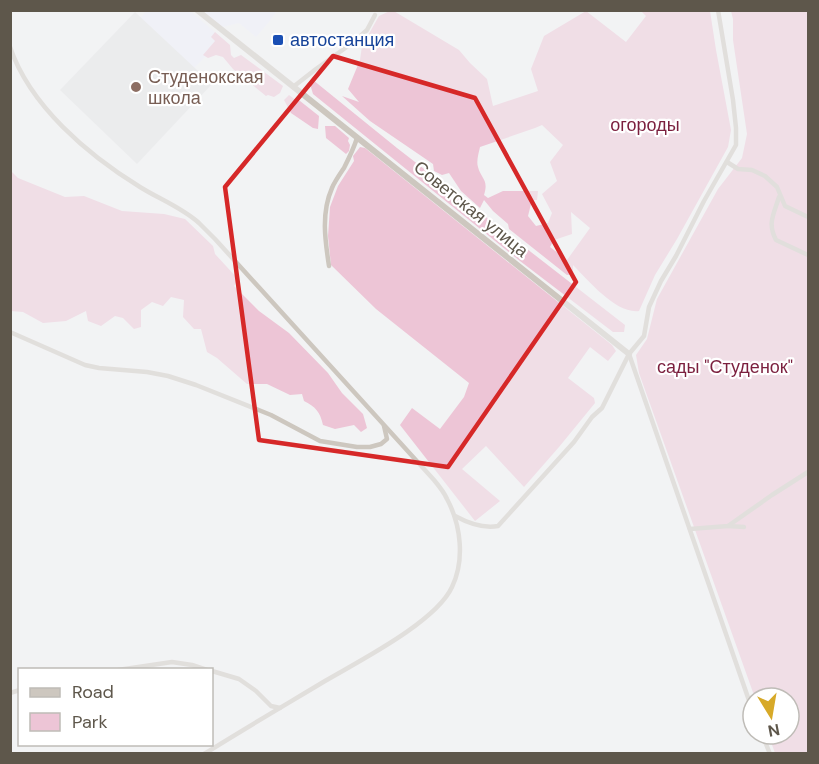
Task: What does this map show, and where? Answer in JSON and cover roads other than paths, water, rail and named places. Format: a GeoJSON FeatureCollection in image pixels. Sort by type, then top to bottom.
{"type":"FeatureCollection","features":[{"type":"Feature","properties":{"kind":"street","name":"Советская улица"},"geometry":{"type":"LineString","coordinates":[[197,10],[629,354]]}},
{"type":"Feature","properties":{"kind":"street"},"geometry":{"type":"LineString","coordinates":[[454,515],[465,522],[490,528],[498,526],[602,408],[629,354],[644,336],[649,307],[661,281],[736,145],[736,128],[718,10]]}},
{"type":"Feature","properties":{"kind":"street"},"geometry":{"type":"LineString","coordinates":[[293,87],[355,41],[367,30],[375,15]]}},
{"type":"Feature","properties":{"kind":"street"},"geometry":{"type":"LineString","coordinates":[[10,47],[33,91],[53,115],[88,149],[115,171],[182,210],[198,222],[434,480],[447,497],[454,515],[460,541],[459,557],[452,587],[438,608],[390,642],[204,753]]}},
{"type":"Feature","properties":{"kind":"street"},"geometry":{"type":"LineString","coordinates":[[329,266],[325,232],[326,208],[332,188],[346,165],[357,138]]}},
{"type":"Feature","properties":{"kind":"street"},"geometry":{"type":"LineString","coordinates":[[727,162],[738,169],[753,170],[765,176],[777,187],[785,206],[808,217]]}},
{"type":"Feature","properties":{"kind":"street"},"geometry":{"type":"LineString","coordinates":[[780,196],[771,223],[772,232],[776,240],[808,255]]}},
{"type":"Feature","properties":{"kind":"street"},"geometry":{"type":"LineString","coordinates":[[10,332],[85,365],[168,376],[204,388],[271,415],[320,441],[370,447],[381,444],[387,439],[383,424]]}},
{"type":"Feature","properties":{"kind":"street"},"geometry":{"type":"LineString","coordinates":[[629,354],[744,686]]}},
{"type":"Feature","properties":{"kind":"street"},"geometry":{"type":"LineString","coordinates":[[728,526],[808,472]]}},
{"type":"Feature","properties":{"kind":"street"},"geometry":{"type":"LineString","coordinates":[[690,529],[744,527]]}},
{"type":"Feature","properties":{"kind":"street"},"geometry":{"type":"LineString","coordinates":[[126,668],[172,662],[203,668]]}},
{"type":"Feature","properties":{"kind":"street"},"geometry":{"type":"LineString","coordinates":[[213,671],[239,679],[271,706],[280,708]]}},
{"type":"Feature","properties":{"kind":"place","name":"автостанция"},"geometry":{"type":"Point","coordinates":[278,40]}},
{"type":"Feature","properties":{"kind":"place","name":"Студенокская школа"},"geometry":{"type":"Point","coordinates":[136,87]}},
{"type":"Feature","properties":{"kind":"park label","name":"огороды"},"geometry":{"type":"Point","coordinates":[645,125]}},
{"type":"Feature","properties":{"kind":"park label","name":"сады \"Студенок\""},"geometry":{"type":"Point","coordinates":[725,367]}}]}
